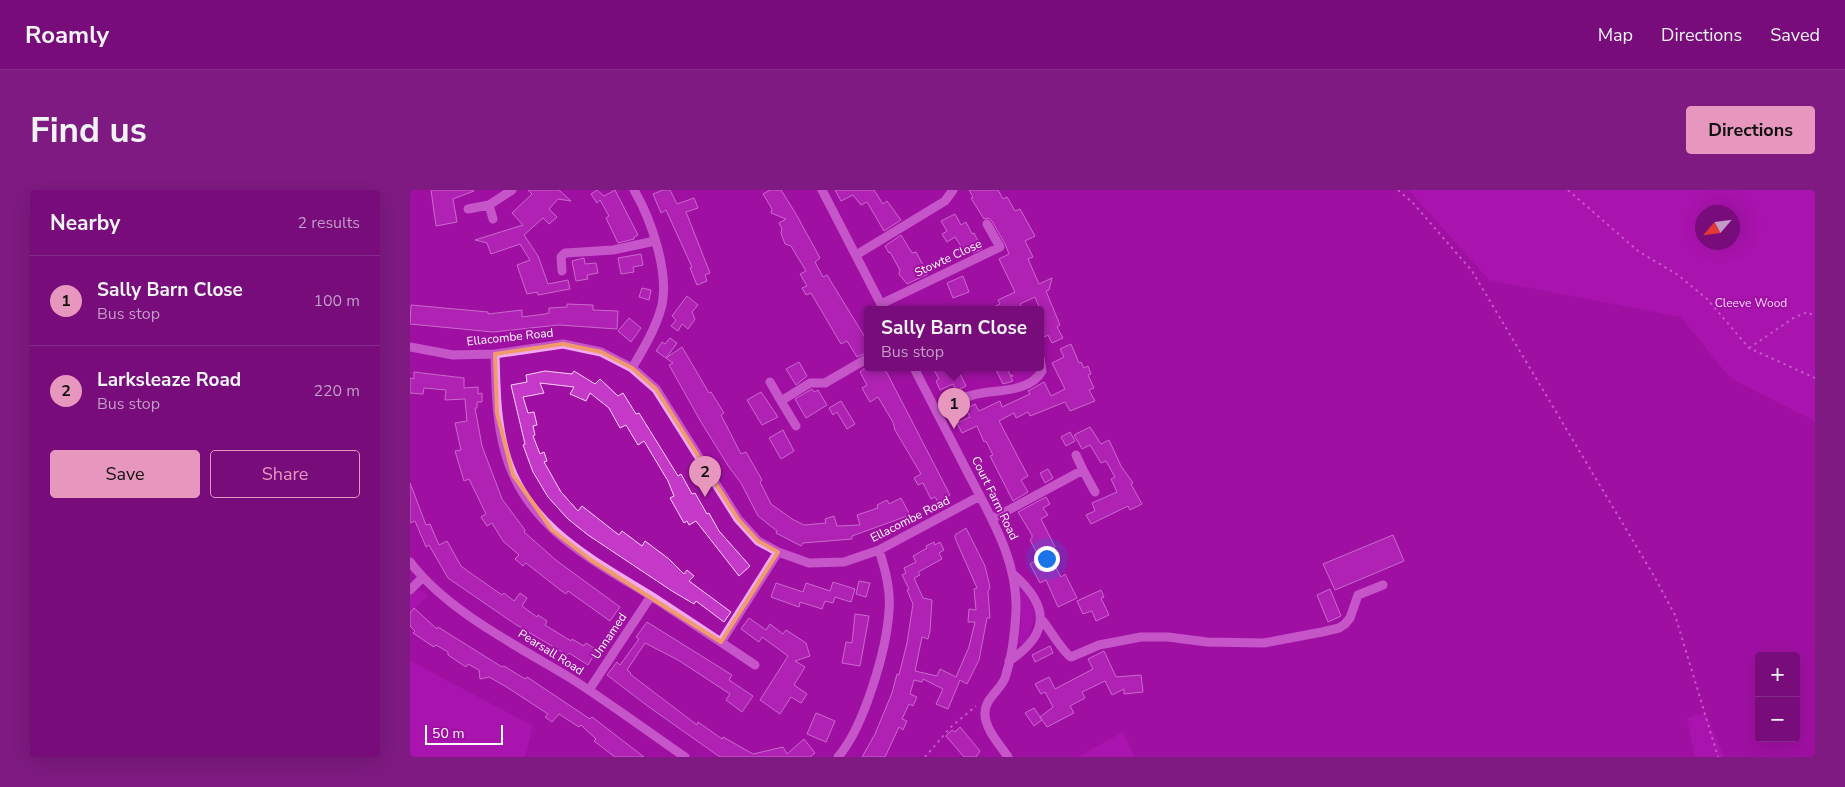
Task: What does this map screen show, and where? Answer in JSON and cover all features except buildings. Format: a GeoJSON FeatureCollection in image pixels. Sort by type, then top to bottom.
{"type":"FeatureCollection","features":[{"type":"Feature","properties":{"kind":"street"},"geometry":{"type":"LineString","coordinates":[[468,209],[490,205],[512,190]]}},
{"type":"Feature","properties":{"kind":"street"},"geometry":{"type":"LineString","coordinates":[[632,368],[654,330],[662,304],[663,278],[655,241],[634,190]]}},
{"type":"Feature","properties":{"kind":"street"},"geometry":{"type":"LineString","coordinates":[[823,190],[882,306]]}},
{"type":"Feature","properties":{"kind":"street"},"geometry":{"type":"LineString","coordinates":[[856,255],[945,201],[953,190]]}},
{"type":"Feature","properties":{"kind":"street"},"geometry":{"type":"LineString","coordinates":[[490,205],[493,219]]}},
{"type":"Feature","properties":{"kind":"street","name":"Stowte Close"},"geometry":{"type":"LineString","coordinates":[[885,306],[1000,247],[988,224]]}},
{"type":"Feature","properties":{"kind":"street"},"geometry":{"type":"LineString","coordinates":[[562,271],[561,257],[567,253],[613,250],[655,241]]}},
{"type":"Feature","properties":{"kind":"street","name":"Ellacombe Road"},"geometry":{"type":"LineString","coordinates":[[410,347],[453,355],[495,354],[563,344],[601,352],[632,368],[656,389],[738,519],[758,541],[778,552],[809,563],[844,562],[879,550],[980,496]]}},
{"type":"Feature","properties":{"kind":"street"},"geometry":{"type":"LineString","coordinates":[[495,354],[497,413],[505,453],[523,495],[552,530],[591,560],[651,596],[755,665]]}},
{"type":"Feature","properties":{"kind":"street"},"geometry":{"type":"LineString","coordinates":[[781,401],[810,383],[825,383],[864,360]]}},
{"type":"Feature","properties":{"kind":"street","name":"Court Farm Road"},"geometry":{"type":"LineString","coordinates":[[916,371],[1005,546],[1014,574],[1016,609],[1013,643],[1005,679],[987,704]]}},
{"type":"Feature","properties":{"kind":"street"},"geometry":{"type":"LineString","coordinates":[[937,412],[973,395],[1010,391],[1032,380],[1042,371]]}},
{"type":"Feature","properties":{"kind":"street"},"geometry":{"type":"LineString","coordinates":[[770,382],[796,426]]}},
{"type":"Feature","properties":{"kind":"street"},"geometry":{"type":"LineString","coordinates":[[1076,455],[1095,492]]}},
{"type":"Feature","properties":{"kind":"street"},"geometry":{"type":"LineString","coordinates":[[992,520],[1083,470]]}},
{"type":"Feature","properties":{"kind":"street"},"geometry":{"type":"LineString","coordinates":[[838,757],[854,730],[868,697],[883,650],[890,609],[887,577],[879,550]]}},
{"type":"Feature","properties":{"kind":"street"},"geometry":{"type":"LineString","coordinates":[[721,642],[778,552]]}},
{"type":"Feature","properties":{"kind":"street","name":"Pearsall Road"},"geometry":{"type":"LineString","coordinates":[[410,562],[422,578],[455,606],[589,690],[685,757]]}},
{"type":"Feature","properties":{"kind":"street"},"geometry":{"type":"LineString","coordinates":[[1014,574],[1026,585],[1036,600],[1042,621],[1058,640],[1065,653],[1071,657],[1099,645],[1140,637],[1168,637],[1207,642],[1264,643],[1339,628],[1350,618],[1358,595],[1383,585]]}},
{"type":"Feature","properties":{"kind":"street"},"geometry":{"type":"LineString","coordinates":[[410,590],[422,578]]}},
{"type":"Feature","properties":{"kind":"street","name":"Unnamed"},"geometry":{"type":"LineString","coordinates":[[589,690],[651,596]]}},
{"type":"Feature","properties":{"kind":"street"},"geometry":{"type":"LineString","coordinates":[[1009,661],[1024,651],[1036,637],[1042,621]]}},
{"type":"Feature","properties":{"kind":"street"},"geometry":{"type":"LineString","coordinates":[[987,704],[985,712],[988,725],[1008,757]]}},
{"type":"Feature","properties":{"kind":"path"},"geometry":{"type":"LineString","coordinates":[[1398,190],[1413,203],[1472,271],[1654,576],[1675,616],[1718,757]]}},
{"type":"Feature","properties":{"kind":"path"},"geometry":{"type":"LineString","coordinates":[[1568,190],[1638,251],[1678,275],[1707,299],[1749,348],[1815,378]]}},
{"type":"Feature","properties":{"kind":"path"},"geometry":{"type":"LineString","coordinates":[[1749,348],[1795,317],[1808,312],[1815,317]]}},
{"type":"Feature","properties":{"kind":"path"},"geometry":{"type":"LineString","coordinates":[[925,757],[970,709],[987,704]]}},
{"type":"Feature","properties":{"kind":"highlighted area"},"geometry":{"type":"Polygon","coordinates":[[[563,344],[601,352],[632,368],[656,389],[738,519],[758,541],[778,552],[721,642],[591,560],[552,530],[513,475],[497,413],[495,354],[563,344]]]}},
{"type":"Feature","properties":{"kind":"green space","name":"Cleeve Wood"},"geometry":{"type":"Polygon","coordinates":[[[1409,190],[1815,190],[1815,421],[1730,378],[1681,317],[1489,280],[1409,190]]]}},
{"type":"Feature","properties":{"kind":"green space"},"geometry":{"type":"Polygon","coordinates":[[[1013,371],[1036,371],[1034,374],[1015,384],[1013,371]]]}},
{"type":"Feature","properties":{"kind":"green space"},"geometry":{"type":"Polygon","coordinates":[[[420,590],[428,596],[410,612],[410,595],[420,590]]]}},
{"type":"Feature","properties":{"kind":"green space"},"geometry":{"type":"Polygon","coordinates":[[[1024,590],[1032,604],[1034,617],[1025,644],[1021,645],[1018,643],[1021,620],[1020,594],[1024,590]]]}},
{"type":"Feature","properties":{"kind":"green space"},"geometry":{"type":"Polygon","coordinates":[[[410,661],[533,726],[525,757],[410,757],[410,661]]]}},
{"type":"Feature","properties":{"kind":"green space"},"geometry":{"type":"Polygon","coordinates":[[[1705,713],[1724,757],[1695,757],[1687,718],[1705,713]]]}},
{"type":"Feature","properties":{"kind":"green space"},"geometry":{"type":"Polygon","coordinates":[[[1123,732],[1135,757],[1077,757],[1123,732]]]}},
{"type":"Feature","properties":{"kind":"place","name":"Sally Barn Close"},"geometry":{"type":"Point","coordinates":[954,429]}},
{"type":"Feature","properties":{"kind":"place","name":"Larksleaze Road"},"geometry":{"type":"Point","coordinates":[705,497]}}]}
